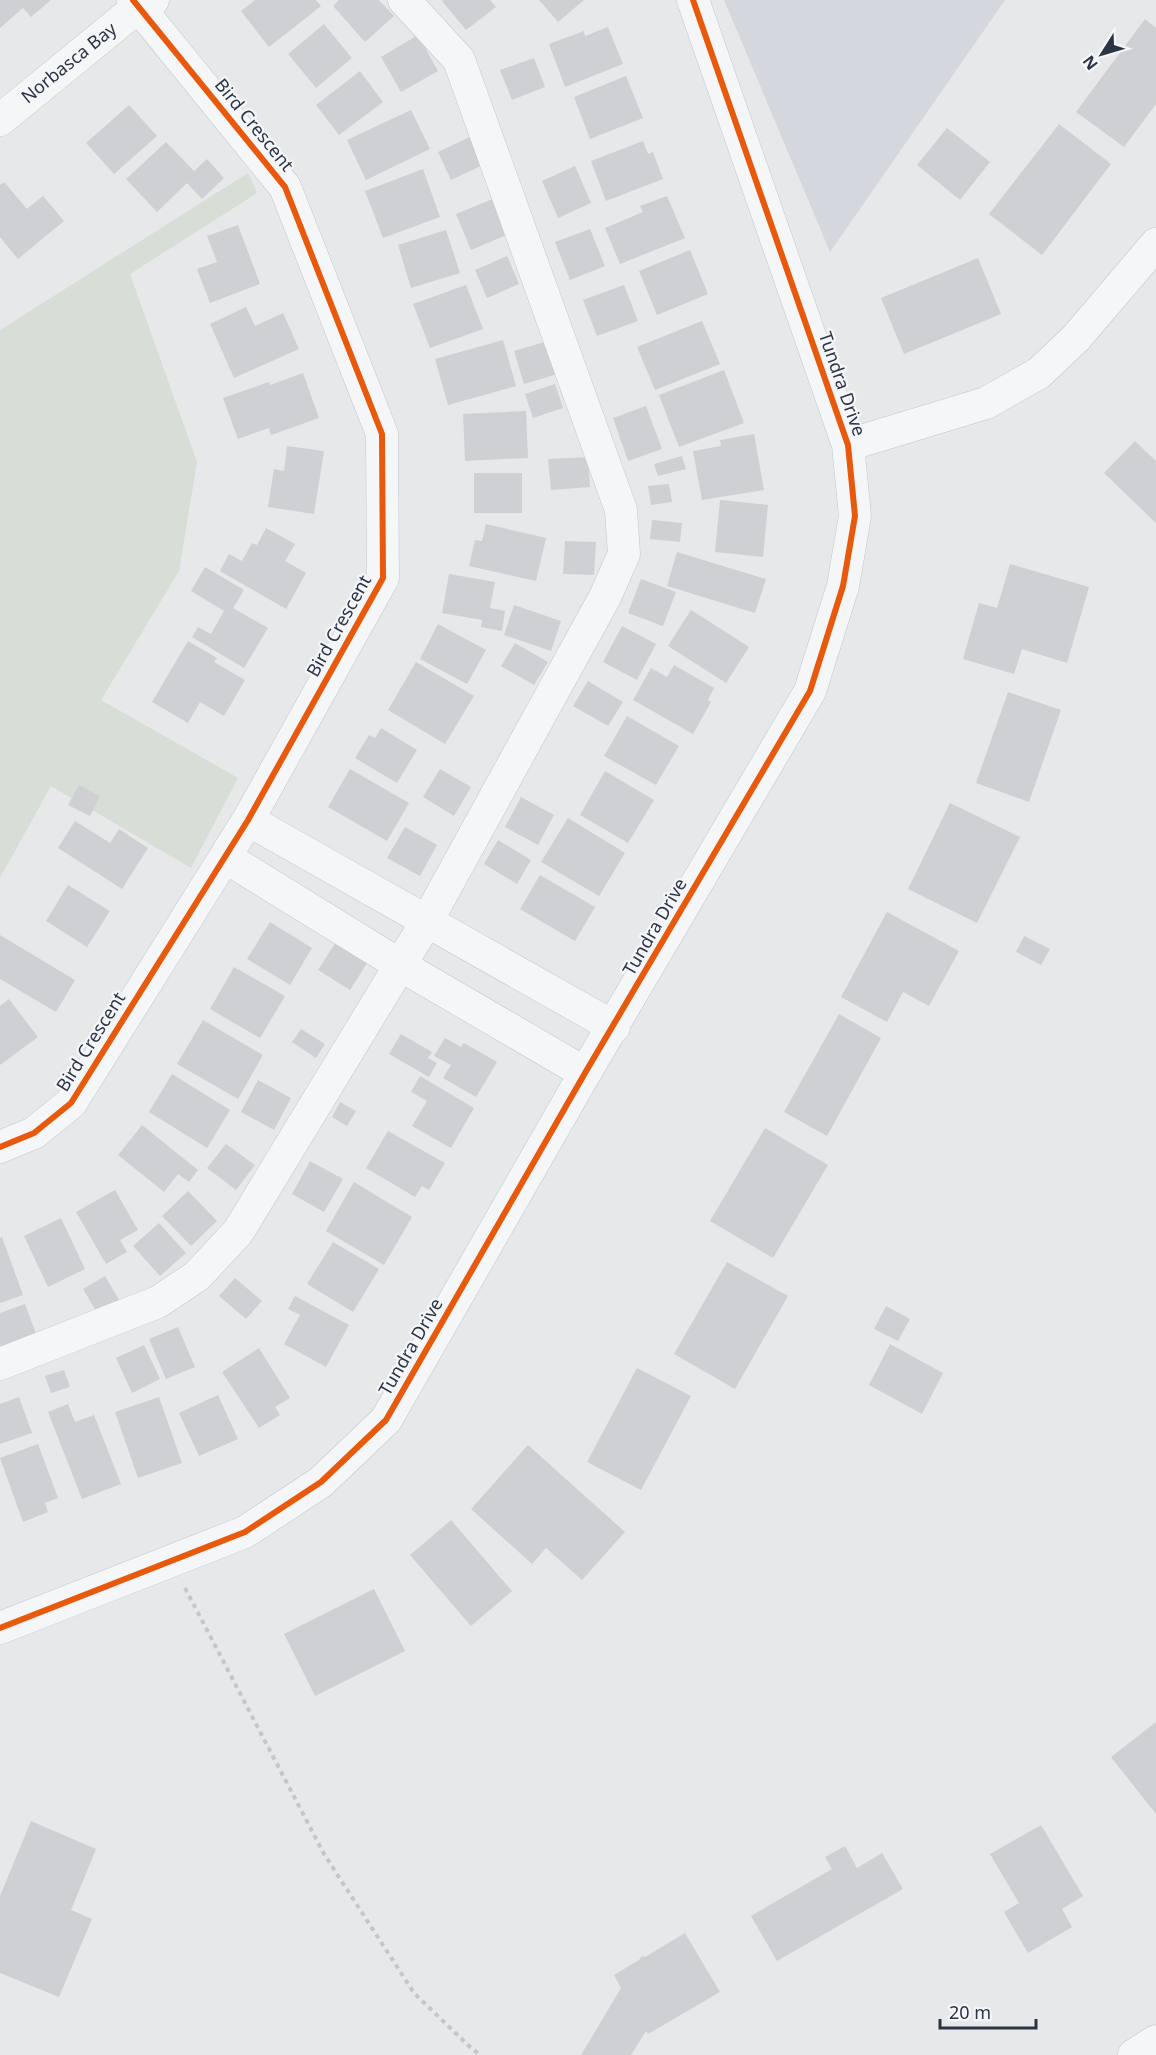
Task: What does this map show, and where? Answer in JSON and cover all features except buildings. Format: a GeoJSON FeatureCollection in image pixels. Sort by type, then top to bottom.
{"type":"FeatureCollection","features":[{"type":"Feature","properties":{"kind":"street"},"geometry":{"type":"LineString","coordinates":[[0,1364],[158,1302],[197,1276],[238,1232],[427,921],[605,597],[624,554],[621,510],[459,60],[404,0]]}},
{"type":"Feature","properties":{"kind":"street","name":"Tundra Drive"},"geometry":{"type":"LineString","coordinates":[[0,1628],[245,1532],[321,1482],[386,1420],[585,1073],[810,691],[843,586],[855,516],[848,446],[693,0]]}},
{"type":"Feature","properties":{"kind":"street","name":"Norbasca Bay"},"geometry":{"type":"LineString","coordinates":[[0,120],[142,2]]}},
{"type":"Feature","properties":{"kind":"street","name":"Bird Crescent"},"geometry":{"type":"LineString","coordinates":[[0,1147],[34,1133],[70,1103],[248,820],[383,578],[382,434],[285,187],[142,2]]}},
{"type":"Feature","properties":{"kind":"street"},"geometry":{"type":"LineString","coordinates":[[848,446],[986,403],[1039,373],[1076,338],[1156,244]]}},
{"type":"Feature","properties":{"kind":"street"},"geometry":{"type":"LineString","coordinates":[[248,820],[614,1027]]}},
{"type":"Feature","properties":{"kind":"street"},"geometry":{"type":"LineString","coordinates":[[225,856],[400,965],[585,1073]]}},
{"type":"Feature","properties":{"kind":"street"},"geometry":{"type":"LineString","coordinates":[[1134,2055],[1156,2041]]}},
{"type":"Feature","properties":{"kind":"path"},"geometry":{"type":"LineString","coordinates":[[170,1561],[324,1854],[414,1993],[480,2055]]}},
{"type":"Feature","properties":{"kind":"shaded area"},"geometry":{"type":"Polygon","coordinates":[[[724,0],[1005,0],[830,252],[724,0]]]}},
{"type":"Feature","properties":{"kind":"shaded area"},"geometry":{"type":"Polygon","coordinates":[[[248,173],[257,193],[130,274],[197,462],[179,571],[101,700],[238,778],[191,868],[51,786],[0,878],[0,330],[248,173]]]}},
{"type":"Feature","properties":{"kind":"cycle path"},"geometry":{"type":"LineString","coordinates":[[0,1147],[34,1133],[71,1103],[248,820],[383,578],[382,434],[285,187],[133,0]]}},
{"type":"Feature","properties":{"kind":"cycle path"},"geometry":{"type":"LineString","coordinates":[[0,1628],[245,1532],[321,1482],[386,1420],[585,1073],[810,691],[843,586],[855,516],[848,445],[693,0]]}}]}
